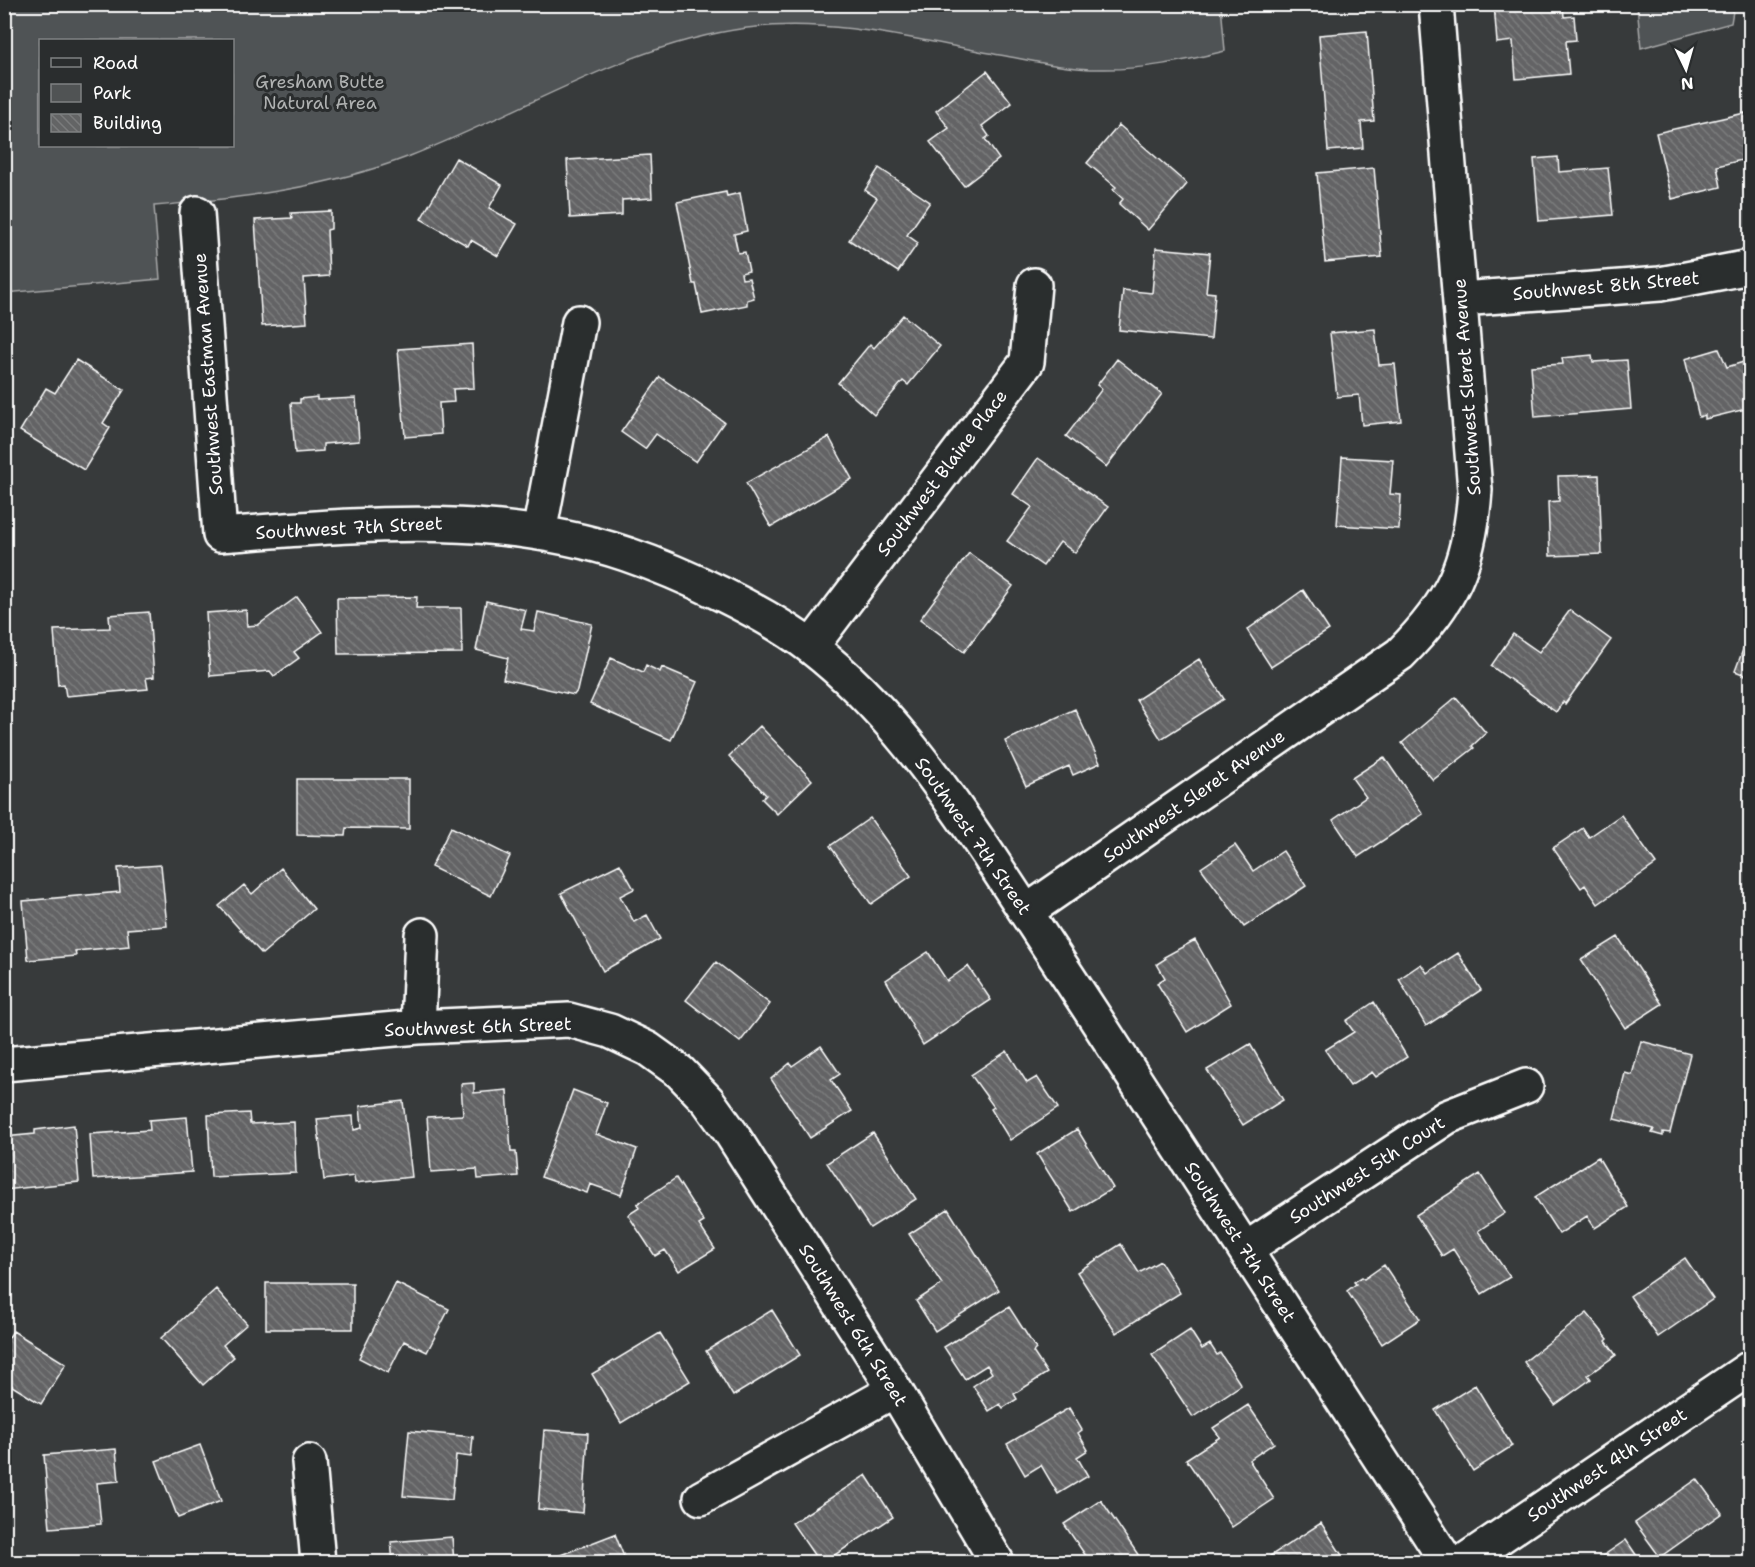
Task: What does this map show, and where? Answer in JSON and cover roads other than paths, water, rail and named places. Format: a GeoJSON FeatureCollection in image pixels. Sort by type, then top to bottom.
{"type":"FeatureCollection","features":[{"type":"Feature","properties":{"kind":"street","name":"Southwest Sleret Avenue"},"geometry":{"type":"LineString","coordinates":[[1026,912],[1400,654],[1427,627],[1443,604],[1464,563],[1473,527],[1475,490],[1436,4]]}},
{"type":"Feature","properties":{"kind":"street","name":"Southwest Eastman Avenue"},"geometry":{"type":"LineString","coordinates":[[197,213],[220,535]]}},
{"type":"Feature","properties":{"kind":"street","name":"Southwest 8th Street"},"geometry":{"type":"LineString","coordinates":[[1461,299],[1660,284],[1750,267]]}},
{"type":"Feature","properties":{"kind":"street","name":"Southwest Blaine Place"},"geometry":{"type":"LineString","coordinates":[[811,647],[1027,362],[1034,285]]}},
{"type":"Feature","properties":{"kind":"street"},"geometry":{"type":"LineString","coordinates":[[539,533],[579,322]]}},
{"type":"Feature","properties":{"kind":"street","name":"Southwest 7th Street"},"geometry":{"type":"LineString","coordinates":[[220,535],[352,525],[449,523],[539,533],[622,552],[666,569],[750,610],[811,647],[875,706],[937,779],[1246,1249],[1447,1563]]}},
{"type":"Feature","properties":{"kind":"street"},"geometry":{"type":"LineString","coordinates":[[418,1027],[422,935]]}},
{"type":"Feature","properties":{"kind":"street","name":"Southwest 6th Street"},"geometry":{"type":"LineString","coordinates":[[4,1064],[418,1027],[568,1020],[610,1031],[648,1048],[680,1072],[708,1101],[731,1133],[895,1390],[997,1563]]}},
{"type":"Feature","properties":{"kind":"street","name":"Southwest 5th Court"},"geometry":{"type":"LineString","coordinates":[[1246,1249],[1447,1117],[1526,1086]]}},
{"type":"Feature","properties":{"kind":"street","name":"Southwest 4th Street"},"geometry":{"type":"LineString","coordinates":[[1463,1563],[1750,1368]]}},
{"type":"Feature","properties":{"kind":"street"},"geometry":{"type":"LineString","coordinates":[[701,1498],[895,1390]]}},
{"type":"Feature","properties":{"kind":"street"},"geometry":{"type":"LineString","coordinates":[[309,1462],[318,1563]]}},
{"type":"Feature","properties":{"kind":"park label","name":"Gresham Butte Natural Area"},"geometry":{"type":"Point","coordinates":[320,92]}}]}
